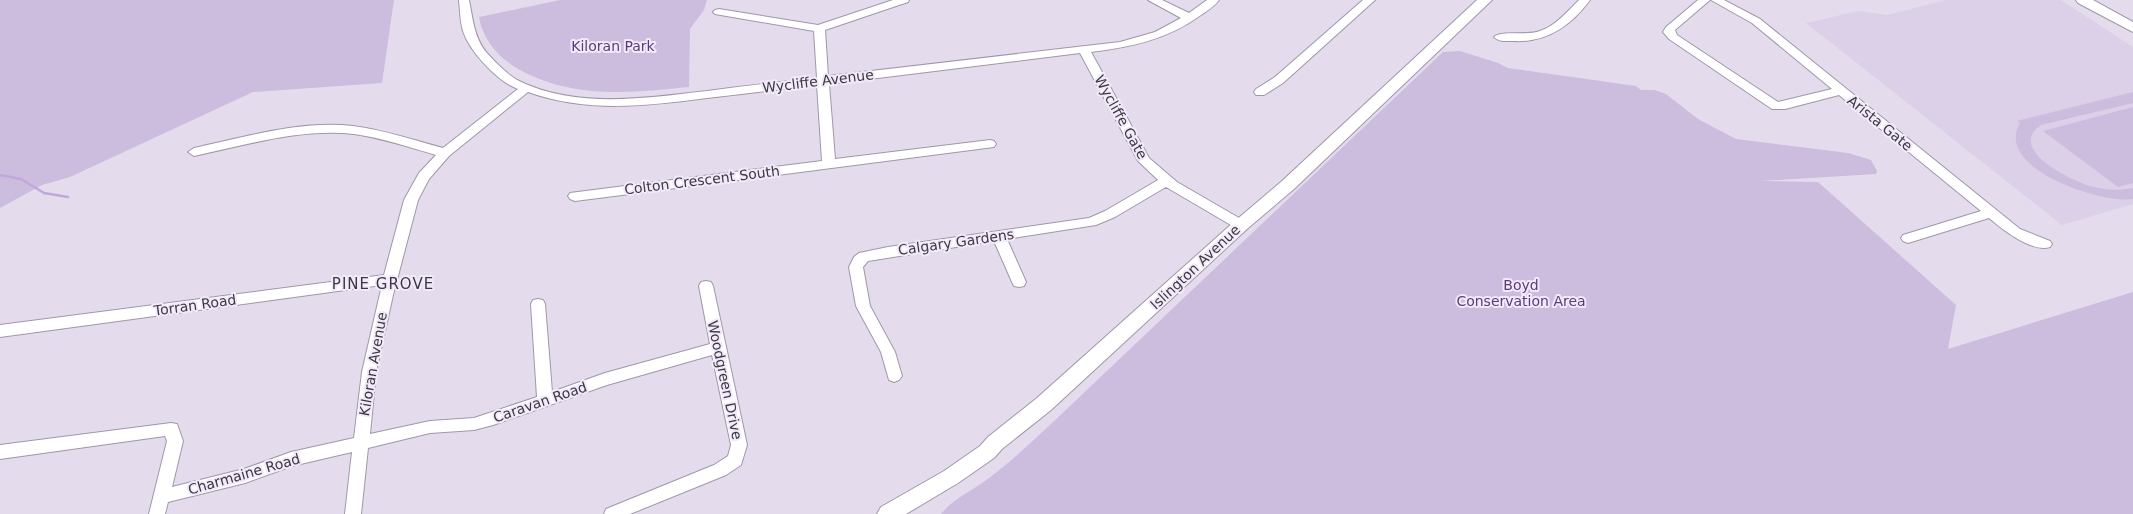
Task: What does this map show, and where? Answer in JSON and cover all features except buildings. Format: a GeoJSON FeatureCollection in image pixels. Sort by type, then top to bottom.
{"type":"FeatureCollection","features":[{"type":"Feature","properties":{"kind":"main road","name":"Islington Avenue"},"geometry":{"type":"LineString","coordinates":[[888,514],[951,477],[987,452],[995,443],[1044,404],[1241,225],[1288,185],[1485,0]]}},
{"type":"Feature","properties":{"kind":"main road"},"geometry":{"type":"LineString","coordinates":[[2083,0],[2115,16],[2133,28]]}},
{"type":"Feature","properties":{"kind":"main road"},"geometry":{"type":"LineString","coordinates":[[2097,0],[2115,16]]}},
{"type":"Feature","properties":{"kind":"street","name":"Wycliffe Avenue"},"geometry":{"type":"LineString","coordinates":[[464,0],[469,32],[482,55],[514,83],[566,100],[618,103],[660,100],[1085,51],[1154,37],[1190,18],[1214,0]]}},
{"type":"Feature","properties":{"kind":"street"},"geometry":{"type":"LineString","coordinates":[[720,12],[819,28],[904,0]]}},
{"type":"Feature","properties":{"kind":"street"},"geometry":{"type":"LineString","coordinates":[[1153,0],[1190,18]]}},
{"type":"Feature","properties":{"kind":"street"},"geometry":{"type":"LineString","coordinates":[[1500,37],[1522,39],[1546,34],[1561,25],[1585,0]]}},
{"type":"Feature","properties":{"kind":"street"},"geometry":{"type":"LineString","coordinates":[[1705,0],[1670,29],[1669,32],[1673,37],[1766,101],[1776,106],[1785,105],[1840,91]]}},
{"type":"Feature","properties":{"kind":"street","name":"Arista Gate"},"geometry":{"type":"LineString","coordinates":[[1716,0],[1756,21],[2015,232],[2045,244]]}},
{"type":"Feature","properties":{"kind":"street"},"geometry":{"type":"LineString","coordinates":[[1260,92],[1279,80],[1364,1]]}},
{"type":"Feature","properties":{"kind":"street"},"geometry":{"type":"LineString","coordinates":[[819,28],[829,164]]}},
{"type":"Feature","properties":{"kind":"street","name":"Wycliffe Gate"},"geometry":{"type":"LineString","coordinates":[[1085,51],[1141,157],[1166,181],[1241,225]]}},
{"type":"Feature","properties":{"kind":"street","name":"Kiloran Avenue"},"geometry":{"type":"LineString","coordinates":[[353,514],[369,372],[390,279],[411,200],[424,176],[444,153],[526,88]]}},
{"type":"Feature","properties":{"kind":"street"},"geometry":{"type":"LineString","coordinates":[[194,152],[286,134],[338,129],[365,132],[444,153]]}},
{"type":"Feature","properties":{"kind":"street","name":"Colton Crescent South"},"geometry":{"type":"LineString","coordinates":[[575,196],[990,144]]}},
{"type":"Feature","properties":{"kind":"street","name":"Calgary Gardens"},"geometry":{"type":"LineString","coordinates":[[894,376],[888,352],[863,306],[856,267],[858,261],[864,257],[888,252],[1092,222],[1110,214],[1166,181]]}},
{"type":"Feature","properties":{"kind":"street"},"geometry":{"type":"LineString","coordinates":[[1908,238],[1990,212]]}},
{"type":"Feature","properties":{"kind":"street"},"geometry":{"type":"LineString","coordinates":[[998,236],[1010,267],[1020,282]]}},
{"type":"Feature","properties":{"kind":"street","name":"Torran Road"},"geometry":{"type":"LineString","coordinates":[[0,331],[390,279]]}},
{"type":"Feature","properties":{"kind":"street","name":"Woodgreen Drive"},"geometry":{"type":"LineString","coordinates":[[612,514],[720,470],[735,460],[739,445],[706,286]]}},
{"type":"Feature","properties":{"kind":"street"},"geometry":{"type":"LineString","coordinates":[[538,304],[545,400]]}},
{"type":"Feature","properties":{"kind":"street","name":"Caravan Road"},"geometry":{"type":"LineString","coordinates":[[360,444],[430,427],[474,424],[493,419],[605,379],[718,348]]}},
{"type":"Feature","properties":{"kind":"street"},"geometry":{"type":"LineString","coordinates":[[0,452],[171,429],[175,441],[157,514]]}},
{"type":"Feature","properties":{"kind":"street","name":"Charmaine Road"},"geometry":{"type":"LineString","coordinates":[[160,497],[245,476],[291,459],[360,444]]}},
{"type":"Feature","properties":{"kind":"shaded area"},"geometry":{"type":"Polygon","coordinates":[[[1946,0],[2061,0],[2133,47],[2133,204],[2062,225],[1806,23],[1858,11],[1887,15],[1946,0]]]}},
{"type":"Feature","properties":{"kind":"green space"},"geometry":{"type":"Polygon","coordinates":[[[0,0],[394,0],[382,83],[253,92],[70,177],[42,185],[0,208],[0,0]]]}},
{"type":"Feature","properties":{"kind":"green space","name":"Kiloran Park"},"geometry":{"type":"Polygon","coordinates":[[[560,0],[707,0],[704,10],[690,29],[689,87],[603,92],[561,86],[520,70],[505,60],[493,48],[484,34],[479,17],[560,0]]]}},
{"type":"Feature","properties":{"kind":"green space","name":"Boyd Conservation Area"},"geometry":{"type":"Polygon","coordinates":[[[1460,51],[1508,68],[1636,86],[1641,90],[1655,90],[1666,94],[1698,119],[1736,139],[1848,153],[1871,160],[1877,171],[1876,174],[1761,181],[1818,182],[1956,305],[1948,349],[2133,292],[2133,514],[941,514],[951,504],[996,473],[1028,445],[1443,52],[1460,51]]]}},
{"type":"Feature","properties":{"kind":"green space"},"geometry":{"type":"Polygon","coordinates":[[[2133,92],[2133,103],[2041,125],[2032,134],[2031,144],[2036,153],[2056,170],[2090,186],[2117,190],[2133,188],[2133,199],[2098,196],[2076,189],[2054,180],[2035,168],[2022,155],[2016,139],[2020,123],[2017,121],[2133,92]]]}},
{"type":"Feature","properties":{"kind":"green space"},"geometry":{"type":"Polygon","coordinates":[[[2133,107],[2133,183],[2118,187],[2043,131],[2133,107]]]}},
{"type":"Feature","properties":{"kind":"waterway"},"geometry":{"type":"LineString","coordinates":[[0,175],[21,179],[44,193],[68,197]]}},
{"type":"Feature","properties":{"kind":"district","name":"PINE GROVE"},"geometry":{"type":"Point","coordinates":[383,284]}}]}
